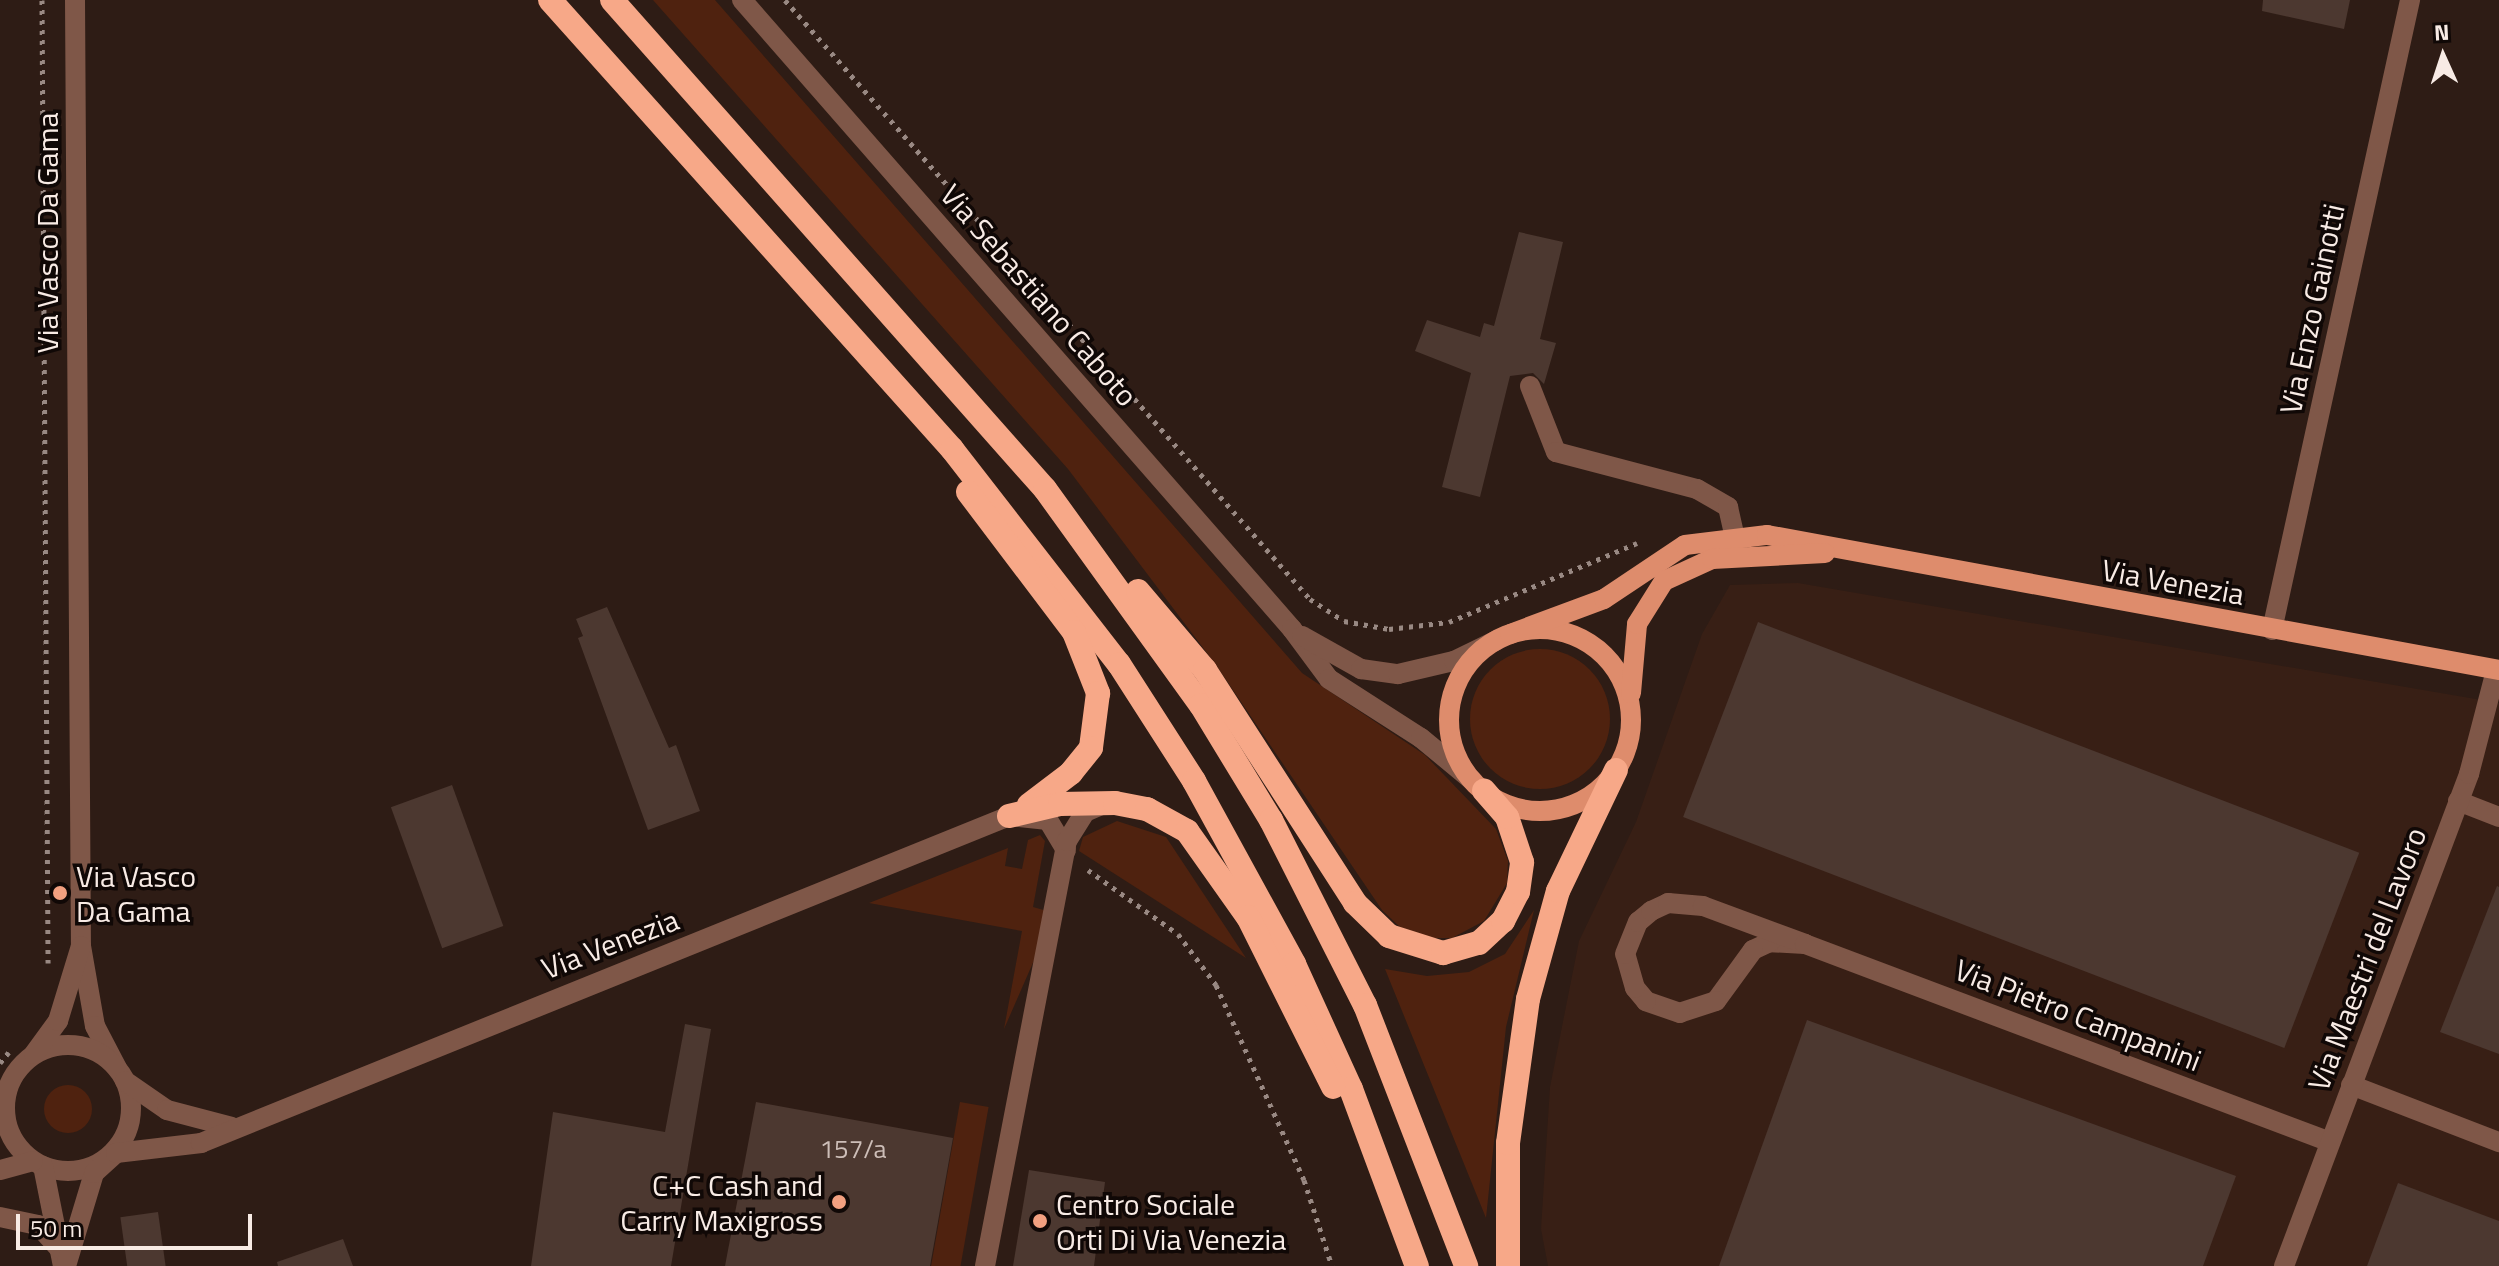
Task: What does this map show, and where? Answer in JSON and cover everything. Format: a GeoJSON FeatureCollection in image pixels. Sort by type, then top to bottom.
{"type":"FeatureCollection","features":[{"type":"Feature","properties":{"kind":"highway"},"geometry":{"type":"LineString","coordinates":[[550,0],[906,397],[1038,553],[1194,781],[1294,964],[1390,1190],[1417,1266]]}},
{"type":"Feature","properties":{"kind":"highway"},"geometry":{"type":"LineString","coordinates":[[612,0],[1080,533],[1188,648],[1355,903],[1389,936],[1443,953],[1479,943],[1503,921],[1518,892],[1522,862],[1507,817],[1479,786]]}},
{"type":"Feature","properties":{"kind":"highway"},"geometry":{"type":"LineString","coordinates":[[906,397],[962,484],[1059,610],[1095,678],[1099,721],[1091,748],[1055,788],[1009,816]]}},
{"type":"Feature","properties":{"kind":"highway"},"geometry":{"type":"LineString","coordinates":[[1080,533],[1201,705],[1303,880],[1376,1032],[1466,1266]]}},
{"type":"Feature","properties":{"kind":"highway"},"geometry":{"type":"LineString","coordinates":[[1508,1266],[1508,1143],[1528,999],[1573,854],[1616,770]]}},
{"type":"Feature","properties":{"kind":"highway"},"geometry":{"type":"LineString","coordinates":[[1009,816],[1060,804],[1120,803],[1175,822],[1223,876],[1390,1190]]}},
{"type":"Feature","properties":{"kind":"main road","name":"Via Venezia"},"geometry":{"type":"LineString","coordinates":[[1616,770],[1631,713],[1632,651],[1646,601],[1686,568],[1738,546]]}},
{"type":"Feature","properties":{"kind":"main road","name":"Via Venezia"},"geometry":{"type":"LineString","coordinates":[[1479,786],[1452,742],[1452,698],[1473,658],[1504,637],[1604,599],[1673,550],[1738,546],[1837,553],[2498,670]]}},
{"type":"Feature","properties":{"kind":"main road"},"geometry":{"type":"LineString","coordinates":[[1504,637],[1555,630],[1584,640],[1617,671],[1631,713]]}},
{"type":"Feature","properties":{"kind":"main road"},"geometry":{"type":"LineString","coordinates":[[1479,786],[1510,806],[1555,809],[1583,800],[1616,770]]}},
{"type":"Feature","properties":{"kind":"street","name":"Via Vasco Da Gama"},"geometry":{"type":"LineString","coordinates":[[75,0],[81,946],[95,1026],[121,1075]]}},
{"type":"Feature","properties":{"kind":"street","name":"Via Sebastiano Caboto"},"geometry":{"type":"LineString","coordinates":[[742,0],[1292,629],[1329,679],[1421,738],[1479,786]]}},
{"type":"Feature","properties":{"kind":"street","name":"Via Enzo Gainotti"},"geometry":{"type":"LineString","coordinates":[[2272,630],[2410,0]]}},
{"type":"Feature","properties":{"kind":"street"},"geometry":{"type":"LineString","coordinates":[[1530,386],[1556,452],[1697,489],[1728,507],[1738,546]]}},
{"type":"Feature","properties":{"kind":"street","name":"Via Sebastiano Caboto"},"geometry":{"type":"LineString","coordinates":[[1292,629],[1350,664],[1385,674],[1440,666],[1504,637]]}},
{"type":"Feature","properties":{"kind":"street","name":"Via Maestri del Lavoro"},"geometry":{"type":"LineString","coordinates":[[2284,1266],[2458,801],[2498,670]]}},
{"type":"Feature","properties":{"kind":"street"},"geometry":{"type":"LineString","coordinates":[[2458,801],[2499,817]]}},
{"type":"Feature","properties":{"kind":"street"},"geometry":{"type":"LineString","coordinates":[[985,1266],[1066,850],[1085,812],[1120,803]]}},
{"type":"Feature","properties":{"kind":"street"},"geometry":{"type":"LineString","coordinates":[[1009,816],[1048,820],[1066,850]]}},
{"type":"Feature","properties":{"kind":"street","name":"Via Venezia"},"geometry":{"type":"LineString","coordinates":[[0,1170],[38,1164],[71,1171],[153,1145],[201,1143],[232,1127],[1009,816]]}},
{"type":"Feature","properties":{"kind":"street","name":"Via Pietro Campanini"},"geometry":{"type":"LineString","coordinates":[[1805,944],[1770,942],[1753,950],[1716,1001],[1680,1013],[1646,1001],[1627,972],[1625,954],[1638,922],[1668,903],[1685,902],[1805,944],[2330,1142]]}},
{"type":"Feature","properties":{"kind":"street","name":"Via Vasco Da Gama"},"geometry":{"type":"LineString","coordinates":[[23,1064],[58,1021],[81,946]]}},
{"type":"Feature","properties":{"kind":"street"},"geometry":{"type":"LineString","coordinates":[[62,1260],[38,1164],[9,1131],[4,1098],[23,1064],[63,1045],[93,1050],[167,1110],[232,1127]]}},
{"type":"Feature","properties":{"kind":"street"},"geometry":{"type":"LineString","coordinates":[[62,1260],[91,1181],[129,1126],[121,1075]]}},
{"type":"Feature","properties":{"kind":"street"},"geometry":{"type":"LineString","coordinates":[[2351,1085],[2499,1142]]}},
{"type":"Feature","properties":{"kind":"street"},"geometry":{"type":"LineString","coordinates":[[0,1217],[33,1222],[62,1260]]}},
{"type":"Feature","properties":{"kind":"path"},"geometry":{"type":"LineString","coordinates":[[42,0],[48,971]]}},
{"type":"Feature","properties":{"kind":"path"},"geometry":{"type":"LineString","coordinates":[[785,0],[1310,599],[1344,621],[1389,629],[1449,622],[1654,536]]}},
{"type":"Feature","properties":{"kind":"path"},"geometry":{"type":"LineString","coordinates":[[1066,850],[1178,934],[1216,985],[1304,1180],[1332,1266]]}},
{"type":"Feature","properties":{"kind":"path"},"geometry":{"type":"LineString","coordinates":[[0,1063],[20,1041]]}},
{"type":"Feature","properties":{"kind":"shaded area"},"geometry":{"type":"Polygon","coordinates":[[[653,0],[715,0],[1302,673],[1425,755],[1496,829],[1508,861],[1507,883],[1484,921],[1452,938],[1426,938],[1402,929],[1382,910],[1216,665],[1068,469],[653,0]]]}},
{"type":"Feature","properties":{"kind":"shaded area"},"geometry":{"type":"Polygon","coordinates":[[[1798,583],[2499,703],[2499,1266],[1548,1266],[1541,1229],[1550,1087],[1579,941],[1636,822],[1702,634],[1730,585],[1798,583]]]}},
{"type":"Feature","properties":{"kind":"shaded area"},"geometry":{"type":"Polygon","coordinates":[[[1540,649],[1567,655],[1589,670],[1604,692],[1610,719],[1604,746],[1589,768],[1567,783],[1540,789],[1513,783],[1491,768],[1476,746],[1470,719],[1476,692],[1491,670],[1513,655],[1540,649]]]}},
{"type":"Feature","properties":{"kind":"shaded area"},"geometry":{"type":"Polygon","coordinates":[[[1117,821],[1166,837],[1246,958],[1079,851],[1083,837],[1117,821]]]}},
{"type":"Feature","properties":{"kind":"shaded area"},"geometry":{"type":"Polygon","coordinates":[[[1040,835],[1045,841],[1033,907],[1047,911],[1039,949],[1004,1029],[1022,931],[869,903],[1008,848],[1005,866],[1022,869],[1028,840],[1040,835]]]}},
{"type":"Feature","properties":{"kind":"shaded area"},"geometry":{"type":"Polygon","coordinates":[[[1534,910],[1506,1027],[1486,1218],[1385,969],[1427,976],[1469,972],[1505,954],[1534,910]]]}},
{"type":"Feature","properties":{"kind":"shaded area"},"geometry":{"type":"Polygon","coordinates":[[[68,1085],[85,1092],[92,1109],[85,1126],[68,1133],[51,1126],[44,1109],[51,1092],[68,1085]]]}},
{"type":"Feature","properties":{"kind":"shaded area"},"geometry":{"type":"Polygon","coordinates":[[[960,1102],[989,1107],[961,1266],[931,1266],[960,1102]]]}},
{"type":"Feature","properties":{"kind":"building"},"geometry":{"type":"Polygon","coordinates":[[[2263,0],[2350,0],[2344,29],[2262,11],[2263,0]]]}},
{"type":"Feature","properties":{"kind":"building"},"geometry":{"type":"Polygon","coordinates":[[[1519,232],[1563,242],[1540,339],[1556,343],[1544,384],[1533,373],[1510,376],[1480,497],[1442,487],[1471,373],[1415,351],[1427,320],[1480,337],[1484,323],[1494,326],[1519,232]]]}},
{"type":"Feature","properties":{"kind":"building"},"geometry":{"type":"Polygon","coordinates":[[[607,607],[669,748],[676,745],[700,811],[648,830],[578,638],[583,636],[576,619],[607,607]]]}},
{"type":"Feature","properties":{"kind":"building"},"geometry":{"type":"Polygon","coordinates":[[[1758,622],[2359,853],[2284,1048],[1683,817],[1758,622]]]}},
{"type":"Feature","properties":{"kind":"building"},"geometry":{"type":"Polygon","coordinates":[[[452,785],[503,926],[442,948],[391,807],[452,785]]]}},
{"type":"Feature","properties":{"kind":"building"},"geometry":{"type":"Polygon","coordinates":[[[2499,887],[2499,1054],[2440,1032],[2499,887]]]}},
{"type":"Feature","properties":{"kind":"building"},"geometry":{"type":"Polygon","coordinates":[[[1807,1020],[2236,1176],[2203,1266],[1719,1266],[1807,1020]]]}},
{"type":"Feature","properties":{"kind":"building"},"geometry":{"type":"Polygon","coordinates":[[[685,1024],[711,1029],[671,1266],[531,1266],[553,1112],[665,1132],[685,1024]]]}},
{"type":"Feature","properties":{"kind":"building","name":"C+C Cash and Carry Maxigross"},"geometry":{"type":"Polygon","coordinates":[[[756,1102],[953,1138],[930,1266],[725,1266],[756,1102]]]}},
{"type":"Feature","properties":{"kind":"building"},"geometry":{"type":"Polygon","coordinates":[[[1029,1170],[1105,1182],[1094,1266],[1013,1266],[1029,1170]]]}},
{"type":"Feature","properties":{"kind":"building"},"geometry":{"type":"Polygon","coordinates":[[[2398,1183],[2499,1221],[2499,1266],[2367,1266],[2398,1183]]]}},
{"type":"Feature","properties":{"kind":"building"},"geometry":{"type":"Polygon","coordinates":[[[158,1212],[166,1266],[127,1266],[120,1217],[158,1212]]]}},
{"type":"Feature","properties":{"kind":"building"},"geometry":{"type":"Polygon","coordinates":[[[343,1239],[353,1266],[278,1266],[277,1262],[343,1239]]]}},
{"type":"Feature","properties":{"kind":"place","name":"Via Vasco Da Gama"},"geometry":{"type":"Point","coordinates":[60,893]}},
{"type":"Feature","properties":{"kind":"place","name":"C+C Cash and Carry Maxigross"},"geometry":{"type":"Point","coordinates":[839,1202]}},
{"type":"Feature","properties":{"kind":"place","name":"Centro Sociale Orti Di Via Venezia"},"geometry":{"type":"Point","coordinates":[1040,1221]}}]}
